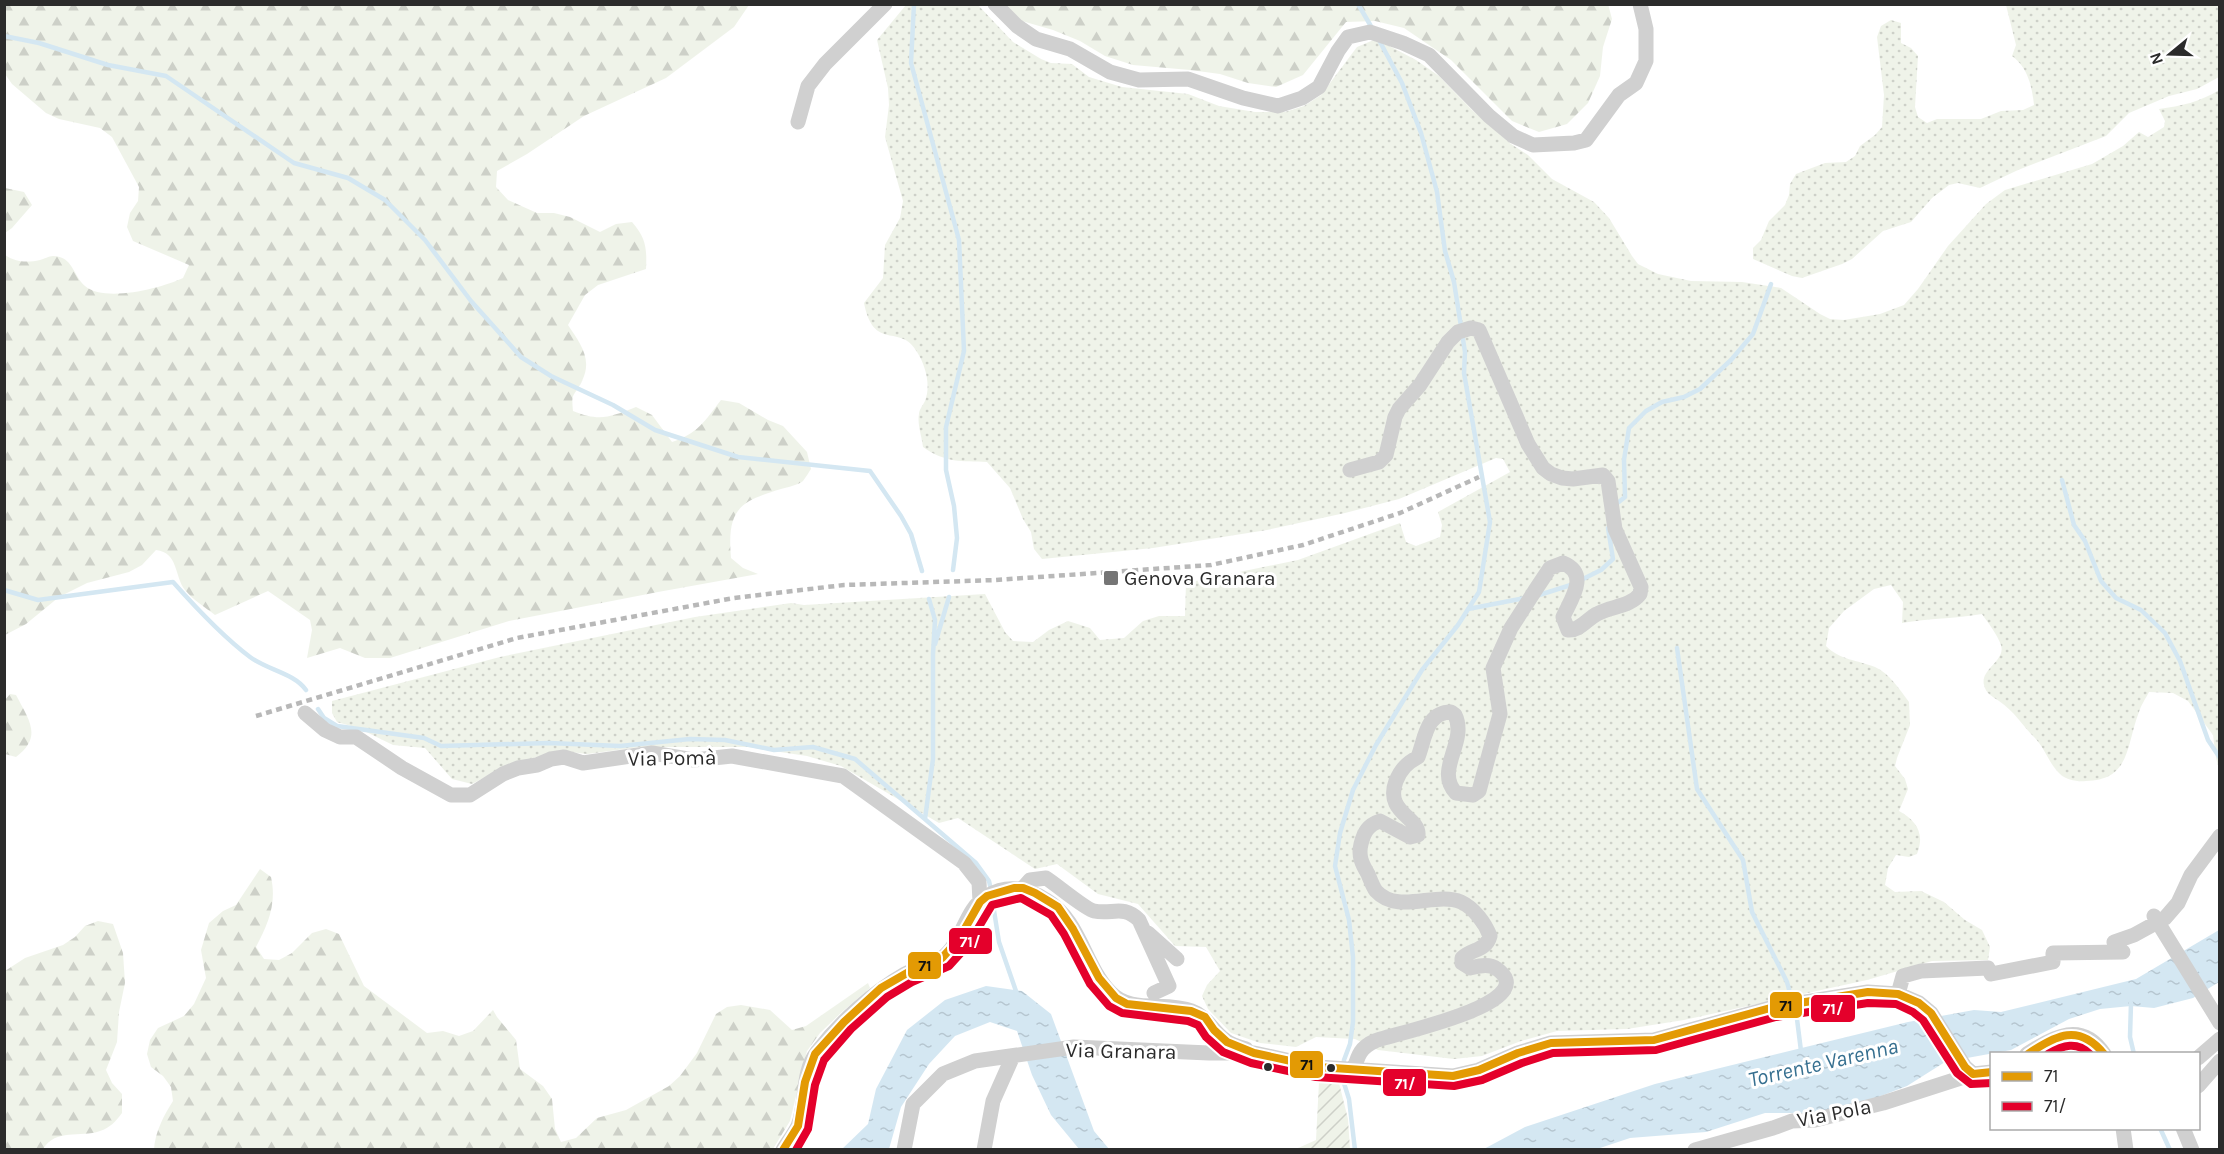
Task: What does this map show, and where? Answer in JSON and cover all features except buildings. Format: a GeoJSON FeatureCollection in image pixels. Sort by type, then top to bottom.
{"type":"FeatureCollection","features":[{"type":"Feature","properties":{"kind":"street"},"geometry":{"type":"LineString","coordinates":[[798,122],[808,86],[825,64],[885,4]]}},
{"type":"Feature","properties":{"kind":"street"},"geometry":{"type":"LineString","coordinates":[[995,4],[1017,26],[1036,39],[1070,49],[1110,72],[1139,80],[1188,79],[1243,98],[1278,106],[1302,98],[1319,87],[1348,37],[1370,32],[1429,55],[1489,116],[1513,136],[1533,145],[1574,143],[1586,140],[1619,95],[1636,82],[1646,61],[1646,29],[1640,4]]}},
{"type":"Feature","properties":{"kind":"street"},"geometry":{"type":"LineString","coordinates":[[1350,470],[1378,462],[1386,455],[1399,409],[1448,342],[1458,332],[1471,328],[1479,330],[1528,444],[1543,468],[1562,478],[1574,479],[1603,475],[1608,480],[1615,529],[1641,587],[1640,594],[1632,602],[1606,609],[1577,629],[1568,630],[1563,617],[1578,585],[1578,579],[1573,568],[1563,563],[1550,568],[1511,628],[1493,668],[1500,714],[1479,791],[1465,796],[1456,793],[1450,787],[1448,768],[1457,740],[1457,720],[1451,712],[1439,713],[1434,716],[1428,726],[1418,757],[1407,763],[1394,788],[1397,806],[1417,826],[1418,835],[1410,837],[1380,821],[1366,829],[1360,849],[1360,860],[1376,891],[1386,897],[1404,902],[1447,900],[1463,903],[1486,926],[1490,936],[1485,946],[1465,955],[1462,963],[1470,968],[1485,965],[1497,969],[1504,978],[1505,986],[1496,998],[1455,1019],[1375,1041],[1359,1052],[1354,1069]]}},
{"type":"Feature","properties":{"kind":"street","name":"Via Pomà"},"geometry":{"type":"LineString","coordinates":[[305,713],[325,730],[340,736],[356,736],[402,768],[451,795],[471,795],[503,774],[564,757],[583,763],[652,753],[694,760],[732,756],[843,776],[964,863],[979,882],[983,899]]}},
{"type":"Feature","properties":{"kind":"street"},"geometry":{"type":"LineString","coordinates":[[1898,994],[1903,976],[1921,971],[1988,968],[1991,974],[2052,962],[2054,954],[2119,947],[2178,903],[2191,875],[2220,836]]}},
{"type":"Feature","properties":{"kind":"street"},"geometry":{"type":"LineString","coordinates":[[1023,888],[1030,880],[1046,878],[1092,911],[1120,910],[1132,913],[1139,920],[1169,986],[1154,993]]}},
{"type":"Feature","properties":{"kind":"street"},"geometry":{"type":"LineString","coordinates":[[783,1149],[798,1126],[806,1082],[815,1054],[844,1022],[881,988],[907,973],[942,958],[959,939],[983,899],[1002,890],[1023,888],[1058,907],[1073,929],[1099,978],[1116,998],[1127,1004],[1191,1011],[1205,1017],[1214,1030],[1227,1042],[1254,1053]]}},
{"type":"Feature","properties":{"kind":"street"},"geometry":{"type":"LineString","coordinates":[[2155,920],[2220,1023]]}},
{"type":"Feature","properties":{"kind":"street"},"geometry":{"type":"LineString","coordinates":[[1143,929],[1177,959]]}},
{"type":"Feature","properties":{"kind":"street","name":"Via Granara"},"geometry":{"type":"LineString","coordinates":[[905,1142],[913,1104],[944,1074],[975,1062],[1013,1056],[1074,1047],[1254,1053],[1318,1067],[1453,1076],[1479,1070],[1518,1053],[1551,1043],[1654,1040],[1774,1007],[1868,992],[1898,994],[1919,1003],[1932,1013],[1969,1070]]}},
{"type":"Feature","properties":{"kind":"street"},"geometry":{"type":"LineString","coordinates":[[2028,1052],[2059,1036],[2073,1034],[2088,1036],[2102,1052]]}},
{"type":"Feature","properties":{"kind":"street"},"geometry":{"type":"LineString","coordinates":[[2200,1073],[2209,1061],[2202,1054],[2220,1039]]}},
{"type":"Feature","properties":{"kind":"street"},"geometry":{"type":"LineString","coordinates":[[984,1149],[993,1101],[1013,1056]]}},
{"type":"Feature","properties":{"kind":"street"},"geometry":{"type":"LineString","coordinates":[[2200,1085],[2220,1061]]}},
{"type":"Feature","properties":{"kind":"street"},"geometry":{"type":"LineString","coordinates":[[1969,1070],[1990,1072]]}},
{"type":"Feature","properties":{"kind":"street","name":"Via Pola"},"geometry":{"type":"LineString","coordinates":[[1695,1149],[1773,1128],[1792,1120],[1815,1120],[1883,1103],[1969,1070]]}},
{"type":"Feature","properties":{"kind":"street"},"geometry":{"type":"LineString","coordinates":[[2123,1130],[2126,1149]]}},
{"type":"Feature","properties":{"kind":"street"},"geometry":{"type":"LineString","coordinates":[[2184,1130],[2192,1149]]}},
{"type":"Feature","properties":{"kind":"green space"},"geometry":{"type":"Polygon","coordinates":[[[5,4],[749,5],[734,27],[666,78],[584,116],[497,171],[496,187],[508,200],[537,213],[554,213],[570,217],[600,232],[616,224],[632,222],[643,238],[646,249],[646,269],[598,285],[585,295],[568,325],[586,358],[585,373],[572,401],[573,411],[605,417],[636,407],[652,415],[672,442],[694,431],[721,400],[739,403],[783,426],[807,452],[811,469],[803,481],[754,499],[738,510],[734,519],[730,542],[731,558],[743,568],[758,574],[509,621],[390,658],[365,658],[340,648],[307,658],[312,630],[310,620],[268,591],[215,615],[185,590],[169,556],[156,550],[142,565],[129,572],[87,583],[59,597],[26,624],[5,635],[5,255],[26,262],[51,256],[60,257],[69,263],[85,286],[94,291],[119,294],[174,282],[183,278],[189,265],[133,241],[127,227],[130,213],[138,201],[139,187],[112,137],[100,128],[59,119],[46,113],[12,84],[5,74],[5,4]]]}},
{"type":"Feature","properties":{"kind":"green space"},"geometry":{"type":"Polygon","coordinates":[[[1608,4],[1612,19],[1603,47],[1600,76],[1588,103],[1567,124],[1539,132],[1512,121],[1451,60],[1404,28],[1375,21],[1346,22],[1303,75],[1276,87],[1248,83],[1220,74],[1133,65],[1105,56],[1080,41],[1053,30],[1022,21],[1005,5],[1608,4]]]}},
{"type":"Feature","properties":{"kind":"green space"},"geometry":{"type":"Polygon","coordinates":[[[906,5],[978,5],[1013,42],[1051,63],[1072,64],[1089,77],[1122,87],[1188,94],[1219,106],[1255,112],[1285,112],[1304,106],[1321,95],[1357,47],[1376,39],[1416,60],[1439,76],[1472,110],[1511,144],[1528,155],[1552,179],[1594,202],[1609,218],[1638,264],[1658,274],[1691,281],[1742,282],[1781,288],[1820,314],[1830,319],[1844,320],[1880,314],[1904,305],[1948,246],[1986,204],[2005,190],[2092,164],[2123,146],[2139,132],[2148,137],[2164,127],[2165,121],[2159,109],[2190,103],[2219,90],[2219,769],[2213,735],[2188,701],[2173,693],[2149,692],[2140,709],[2128,748],[2119,767],[2101,779],[2079,781],[2065,778],[2056,770],[2038,741],[2014,714],[1986,691],[1984,679],[1986,674],[2002,651],[1997,637],[1982,614],[1902,623],[1903,602],[1891,585],[1874,589],[1844,611],[1829,628],[1826,646],[1843,657],[1875,667],[1885,673],[1909,702],[1910,725],[1895,766],[1905,779],[1908,789],[1899,811],[1915,824],[1920,840],[1917,854],[1909,857],[1896,855],[1888,868],[1885,885],[1895,892],[1921,891],[1944,902],[1965,920],[1982,930],[1990,947],[1988,960],[1932,961],[1867,980],[1684,1020],[1627,1029],[1557,1031],[1521,1041],[1482,1056],[1454,1059],[1378,1050],[1355,1039],[1316,1037],[1296,1047],[1260,1043],[1231,1033],[1208,1009],[1202,996],[1207,985],[1220,971],[1206,947],[1175,946],[1138,904],[1098,894],[1057,864],[1035,869],[958,818],[939,823],[841,766],[807,756],[748,747],[640,747],[587,754],[562,751],[510,764],[472,784],[452,779],[425,748],[393,745],[358,728],[337,722],[332,713],[332,701],[500,657],[695,617],[791,603],[804,605],[985,594],[1005,632],[1013,641],[1033,642],[1049,630],[1068,621],[1090,628],[1100,640],[1124,638],[1143,621],[1159,616],[1185,616],[1186,583],[1298,560],[1400,523],[1406,542],[1416,546],[1440,537],[1442,525],[1438,512],[1510,472],[1503,459],[1496,458],[1399,499],[1345,513],[1267,530],[1153,548],[1042,559],[1034,549],[1031,532],[1010,488],[987,462],[946,459],[923,447],[919,418],[928,389],[923,363],[910,343],[881,333],[874,328],[868,318],[864,303],[883,278],[885,245],[900,218],[903,201],[885,137],[889,105],[888,88],[877,40],[906,5]]]}},
{"type":"Feature","properties":{"kind":"green space"},"geometry":{"type":"Polygon","coordinates":[[[2006,5],[2219,5],[2219,77],[2197,89],[2169,96],[2129,113],[2106,136],[2018,170],[1980,188],[1958,183],[1949,185],[1932,198],[1911,222],[1883,231],[1852,259],[1842,264],[1802,278],[1753,259],[1753,248],[1761,240],[1769,221],[1785,205],[1790,184],[1796,174],[1825,163],[1846,162],[1855,156],[1860,146],[1882,127],[1884,95],[1877,37],[1881,26],[1891,20],[1901,23],[1901,43],[1911,48],[1918,56],[1915,107],[1918,117],[1927,123],[1937,119],[1981,119],[2001,111],[2023,110],[2034,105],[2028,78],[2022,66],[2012,56],[2016,45],[2006,5]]]}},
{"type":"Feature","properties":{"kind":"green space"},"geometry":{"type":"Polygon","coordinates":[[[5,188],[24,192],[32,205],[5,233],[5,188]]]}},
{"type":"Feature","properties":{"kind":"green space"},"geometry":{"type":"Polygon","coordinates":[[[10,694],[16,695],[31,728],[29,742],[16,757],[5,754],[5,700],[10,694]]]}},
{"type":"Feature","properties":{"kind":"green space"},"geometry":{"type":"Polygon","coordinates":[[[260,869],[271,877],[273,887],[270,913],[256,947],[264,959],[279,960],[292,953],[312,933],[326,929],[339,934],[364,986],[427,1033],[443,1031],[459,1036],[473,1031],[493,1010],[516,1040],[520,1069],[543,1086],[552,1099],[555,1129],[561,1142],[576,1138],[597,1118],[626,1110],[669,1086],[680,1076],[697,1053],[716,1014],[727,1007],[741,1005],[770,1010],[792,1030],[806,1026],[868,983],[870,988],[820,1033],[807,1051],[790,1121],[773,1149],[154,1149],[156,1136],[173,1101],[171,1087],[163,1076],[151,1067],[147,1054],[150,1040],[158,1028],[184,1016],[194,1004],[206,978],[201,950],[209,923],[223,911],[236,905],[260,869]]]}},
{"type":"Feature","properties":{"kind":"green space"},"geometry":{"type":"Polygon","coordinates":[[[98,921],[113,924],[123,953],[125,983],[119,1012],[117,1042],[106,1070],[112,1083],[122,1094],[122,1113],[104,1130],[61,1136],[48,1142],[43,1149],[5,1149],[5,971],[25,958],[63,945],[85,926],[98,921]]]}},
{"type":"Feature","properties":{"kind":"green space"},"geometry":{"type":"Polygon","coordinates":[[[1338,1079],[1348,1119],[1350,1149],[1296,1149],[1316,1140],[1319,1082],[1338,1079]]]}},
{"type":"Feature","properties":{"kind":"water","name":"Torrente Varenna"},"geometry":{"type":"Polygon","coordinates":[[[2219,930],[2219,982],[2193,998],[2154,1008],[2131,1006],[2100,1009],[2069,1019],[2011,1050],[1945,1062],[1907,1086],[1852,1107],[1813,1113],[1765,1113],[1706,1132],[1630,1138],[1597,1149],[1482,1150],[1525,1127],[1655,1084],[1908,1022],[1974,1010],[2001,1012],[2136,979],[2219,930]]]}},
{"type":"Feature","properties":{"kind":"water"},"geometry":{"type":"Polygon","coordinates":[[[986,986],[1022,991],[1051,1014],[1094,1131],[1109,1149],[1079,1149],[1051,1115],[1032,1075],[1017,1031],[990,1022],[955,1036],[929,1064],[901,1107],[889,1149],[841,1150],[868,1124],[876,1089],[907,1030],[945,1000],[986,986]]]}},
{"type":"Feature","properties":{"kind":"waterway"},"geometry":{"type":"LineString","coordinates":[[914,4],[911,63],[959,240],[964,351],[946,427],[946,470],[954,506],[957,538],[953,570]]}},
{"type":"Feature","properties":{"kind":"waterway"},"geometry":{"type":"LineString","coordinates":[[1358,4],[1372,28]]}},
{"type":"Feature","properties":{"kind":"waterway"},"geometry":{"type":"LineString","coordinates":[[4,36],[39,43],[108,65],[166,76],[294,163],[348,178],[385,200],[425,240],[471,301],[521,357],[551,376],[613,405],[655,430],[738,457],[870,471],[911,534],[922,571]]}},
{"type":"Feature","properties":{"kind":"waterway"},"geometry":{"type":"LineString","coordinates":[[1355,1150],[1349,1099],[1342,1077],[1353,1022],[1353,957],[1349,920],[1335,866],[1340,833],[1353,790],[1376,745],[1422,670],[1458,625],[1479,592],[1490,522],[1464,373],[1465,352],[1454,282],[1445,251],[1437,192],[1421,133],[1402,83],[1379,40]]}},
{"type":"Feature","properties":{"kind":"waterway"},"geometry":{"type":"LineString","coordinates":[[1615,505],[1625,497],[1624,460],[1629,428],[1646,411],[1662,402],[1684,397],[1700,389],[1731,360],[1753,334],[1771,284]]}},
{"type":"Feature","properties":{"kind":"waterway"},"geometry":{"type":"LineString","coordinates":[[2062,480],[2074,525],[2085,541],[2101,581],[2116,598],[2141,610],[2165,633],[2180,661],[2208,740],[2220,758]]}},
{"type":"Feature","properties":{"kind":"waterway"},"geometry":{"type":"LineString","coordinates":[[1581,580],[1601,570],[1613,559],[1608,528]]}},
{"type":"Feature","properties":{"kind":"waterway"},"geometry":{"type":"LineString","coordinates":[[4,590],[38,600],[173,582],[210,622],[240,649],[257,661],[295,680],[306,690]]}},
{"type":"Feature","properties":{"kind":"waterway"},"geometry":{"type":"LineString","coordinates":[[1536,596],[1574,584]]}},
{"type":"Feature","properties":{"kind":"waterway"},"geometry":{"type":"LineString","coordinates":[[935,644],[949,597]]}},
{"type":"Feature","properties":{"kind":"waterway"},"geometry":{"type":"LineString","coordinates":[[1468,609],[1525,598]]}},
{"type":"Feature","properties":{"kind":"waterway"},"geometry":{"type":"LineString","coordinates":[[925,819],[933,759],[935,620],[929,599]]}},
{"type":"Feature","properties":{"kind":"waterway","name":"Torrente Varenna"},"geometry":{"type":"LineString","coordinates":[[1677,648],[1697,789],[1743,860],[1752,912],[1787,982],[1797,1019],[1801,1051]]}},
{"type":"Feature","properties":{"kind":"waterway"},"geometry":{"type":"LineString","coordinates":[[318,709],[324,718],[337,726],[424,738],[441,746],[549,743],[620,746],[690,739],[725,740],[774,750],[813,747],[855,759],[976,863],[989,881],[991,890]]}},
{"type":"Feature","properties":{"kind":"waterway"},"geometry":{"type":"LineString","coordinates":[[992,898],[999,942],[1017,994]]}},
{"type":"Feature","properties":{"kind":"waterway"},"geometry":{"type":"LineString","coordinates":[[2131,1003],[2130,1037],[2134,1052]]}},
{"type":"Feature","properties":{"kind":"waterway"},"geometry":{"type":"LineString","coordinates":[[2161,1130],[2170,1150]]}},
{"type":"Feature","properties":{"kind":"railway"},"geometry":{"type":"LineString","coordinates":[[256,716],[517,638],[734,598],[844,585],[996,580],[1211,565],[1303,545],[1400,513],[1479,477]]}},
{"type":"Feature","properties":{"kind":"transit line","name":"71"},"geometry":{"type":"LineString","coordinates":[[783,1150],[798,1126],[805,1082],[815,1054],[844,1022],[881,988],[907,973],[942,958],[959,939],[980,902],[987,896],[1014,888],[1023,888],[1035,893],[1058,907],[1073,929],[1099,978],[1116,998],[1127,1004],[1191,1011],[1205,1017],[1214,1030],[1227,1042],[1254,1053],[1318,1067],[1453,1076],[1479,1070],[1518,1053],[1551,1043],[1654,1040],[1774,1007],[1868,992],[1898,994],[1919,1003],[1931,1013],[1965,1067],[1973,1074],[1990,1072]]}},
{"type":"Feature","properties":{"kind":"transit line","name":"71/"},"geometry":{"type":"LineString","coordinates":[[796,1150],[808,1129],[815,1085],[824,1060],[851,1029],[887,997],[912,982],[949,966],[968,945],[992,905],[1021,898],[1051,915],[1064,934],[1090,984],[1109,1006],[1122,1013],[1188,1021],[1198,1025],[1206,1037],[1223,1052],[1251,1063],[1316,1077],[1454,1086],[1482,1080],[1553,1053],[1656,1050],[1776,1017],[1868,1003],[1896,1004],[1913,1012],[1923,1020],[1957,1073],[1971,1084],[1990,1083]]}},
{"type":"Feature","properties":{"kind":"transit line","name":"71"},"geometry":{"type":"LineString","coordinates":[[2031,1052],[2058,1037],[2067,1035],[2086,1038],[2102,1052]]}},
{"type":"Feature","properties":{"kind":"transit line","name":"71/"},"geometry":{"type":"LineString","coordinates":[[2052,1052],[2070,1046],[2080,1047],[2088,1052]]}},
{"type":"Feature","properties":{"kind":"place","name":"Genova Granara"},"geometry":{"type":"Point","coordinates":[1111,578]}}]}
